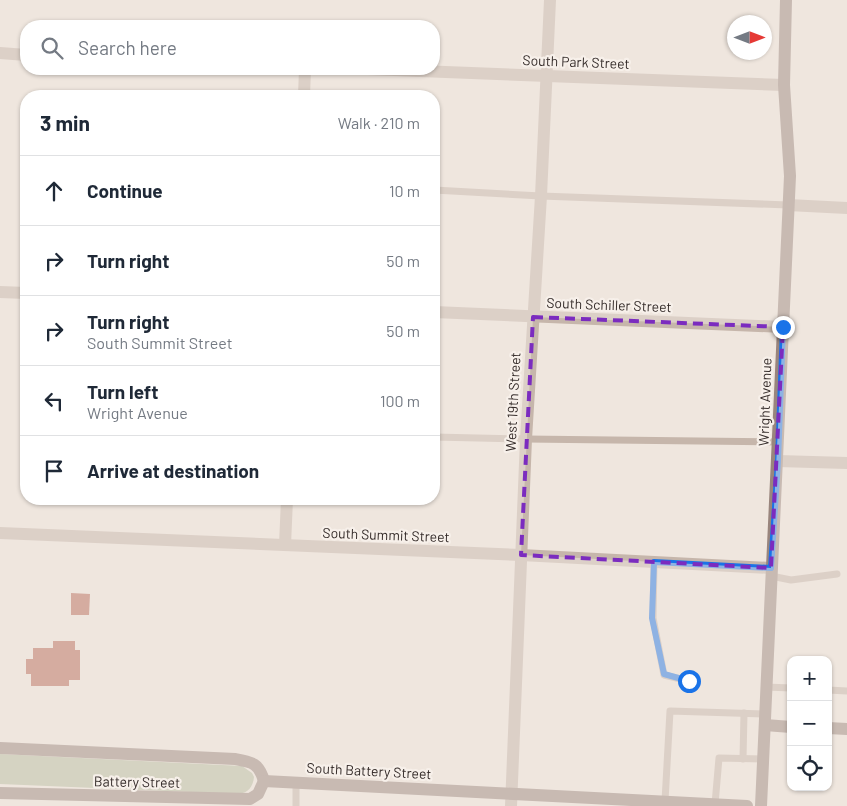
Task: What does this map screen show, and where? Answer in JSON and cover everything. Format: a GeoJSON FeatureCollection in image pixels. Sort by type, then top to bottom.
{"type":"FeatureCollection","features":[{"type":"Feature","properties":{"kind":"street","name":"West 19th Street"},"geometry":{"type":"LineString","coordinates":[[511,800],[526,439],[541,196],[550,0]]}},
{"type":"Feature","properties":{"kind":"street","name":"Wright Avenue"},"geometry":{"type":"LineString","coordinates":[[761,806],[790,168],[784,85],[786,0]]}},
{"type":"Feature","properties":{"kind":"street"},"geometry":{"type":"LineString","coordinates":[[0,54],[20,54]]}},
{"type":"Feature","properties":{"kind":"street","name":"South Park Street"},"geometry":{"type":"LineString","coordinates":[[440,72],[784,85]]}},
{"type":"Feature","properties":{"kind":"street"},"geometry":{"type":"LineString","coordinates":[[304,90],[305,75]]}},
{"type":"Feature","properties":{"kind":"street"},"geometry":{"type":"LineString","coordinates":[[788,205],[847,208]]}},
{"type":"Feature","properties":{"kind":"street"},"geometry":{"type":"LineString","coordinates":[[0,292],[20,293]]}},
{"type":"Feature","properties":{"kind":"street","name":"South Schiller Street"},"geometry":{"type":"LineString","coordinates":[[440,312],[783,327]]}},
{"type":"Feature","properties":{"kind":"street"},"geometry":{"type":"LineString","coordinates":[[778,461],[847,463]]}},
{"type":"Feature","properties":{"kind":"street"},"geometry":{"type":"LineString","coordinates":[[285,545],[287,505]]}},
{"type":"Feature","properties":{"kind":"street","name":"South Summit Street"},"geometry":{"type":"LineString","coordinates":[[0,532],[521,555],[654,562],[771,572]]}},
{"type":"Feature","properties":{"kind":"street"},"geometry":{"type":"LineString","coordinates":[[765,720],[787,725]]}},
{"type":"Feature","properties":{"kind":"street"},"geometry":{"type":"LineString","coordinates":[[832,728],[847,729]]}},
{"type":"Feature","properties":{"kind":"street"},"geometry":{"type":"LineString","coordinates":[[0,748],[235,759],[251,762],[258,767],[264,781]]}},
{"type":"Feature","properties":{"kind":"street","name":"South Battery Street"},"geometry":{"type":"LineString","coordinates":[[264,781],[511,800],[644,803],[665,801],[747,806]]}},
{"type":"Feature","properties":{"kind":"street","name":"Battery Street"},"geometry":{"type":"LineString","coordinates":[[0,794],[250,799],[258,794],[264,781]]}},
{"type":"Feature","properties":{"kind":"lane"},"geometry":{"type":"LineString","coordinates":[[440,190],[788,205]]}},
{"type":"Feature","properties":{"kind":"lane"},"geometry":{"type":"LineString","coordinates":[[440,437],[778,442]]}},
{"type":"Feature","properties":{"kind":"lane"},"geometry":{"type":"LineString","coordinates":[[654,562],[652,618],[664,674],[689,681]]}},
{"type":"Feature","properties":{"kind":"lane"},"geometry":{"type":"LineString","coordinates":[[771,572],[791,580],[837,574]]}},
{"type":"Feature","properties":{"kind":"lane"},"geometry":{"type":"LineString","coordinates":[[766,686],[787,688]]}},
{"type":"Feature","properties":{"kind":"lane"},"geometry":{"type":"LineString","coordinates":[[832,690],[847,691]]}},
{"type":"Feature","properties":{"kind":"lane"},"geometry":{"type":"LineString","coordinates":[[665,801],[670,711],[744,713],[765,720]]}},
{"type":"Feature","properties":{"kind":"lane"},"geometry":{"type":"LineString","coordinates":[[743,759],[744,713]]}},
{"type":"Feature","properties":{"kind":"lane"},"geometry":{"type":"LineString","coordinates":[[715,804],[719,758],[763,759]]}},
{"type":"Feature","properties":{"kind":"lane"},"geometry":{"type":"LineString","coordinates":[[296,783],[296,806]]}},
{"type":"Feature","properties":{"kind":"highlighted area"},"geometry":{"type":"Polygon","coordinates":[[[533,317],[783,327],[771,568],[521,555],[533,317]]]}},
{"type":"Feature","properties":{"kind":"green space"},"geometry":{"type":"Polygon","coordinates":[[[0,754],[242,766],[252,773],[254,777],[250,788],[238,794],[0,784],[0,754]]]}},
{"type":"Feature","properties":{"kind":"building"},"geometry":{"type":"Polygon","coordinates":[[[71,593],[90,594],[89,615],[71,615],[71,593]]]}},
{"type":"Feature","properties":{"kind":"building"},"geometry":{"type":"Polygon","coordinates":[[[53,641],[75,641],[75,650],[80,650],[80,680],[69,680],[69,686],[31,686],[31,674],[26,674],[26,659],[33,659],[33,648],[53,648],[53,641]]]}},
{"type":"Feature","properties":{"kind":"route"},"geometry":{"type":"LineString","coordinates":[[689,681],[664,674],[652,618],[654,562],[771,568],[778,461],[783,327]]}}]}
